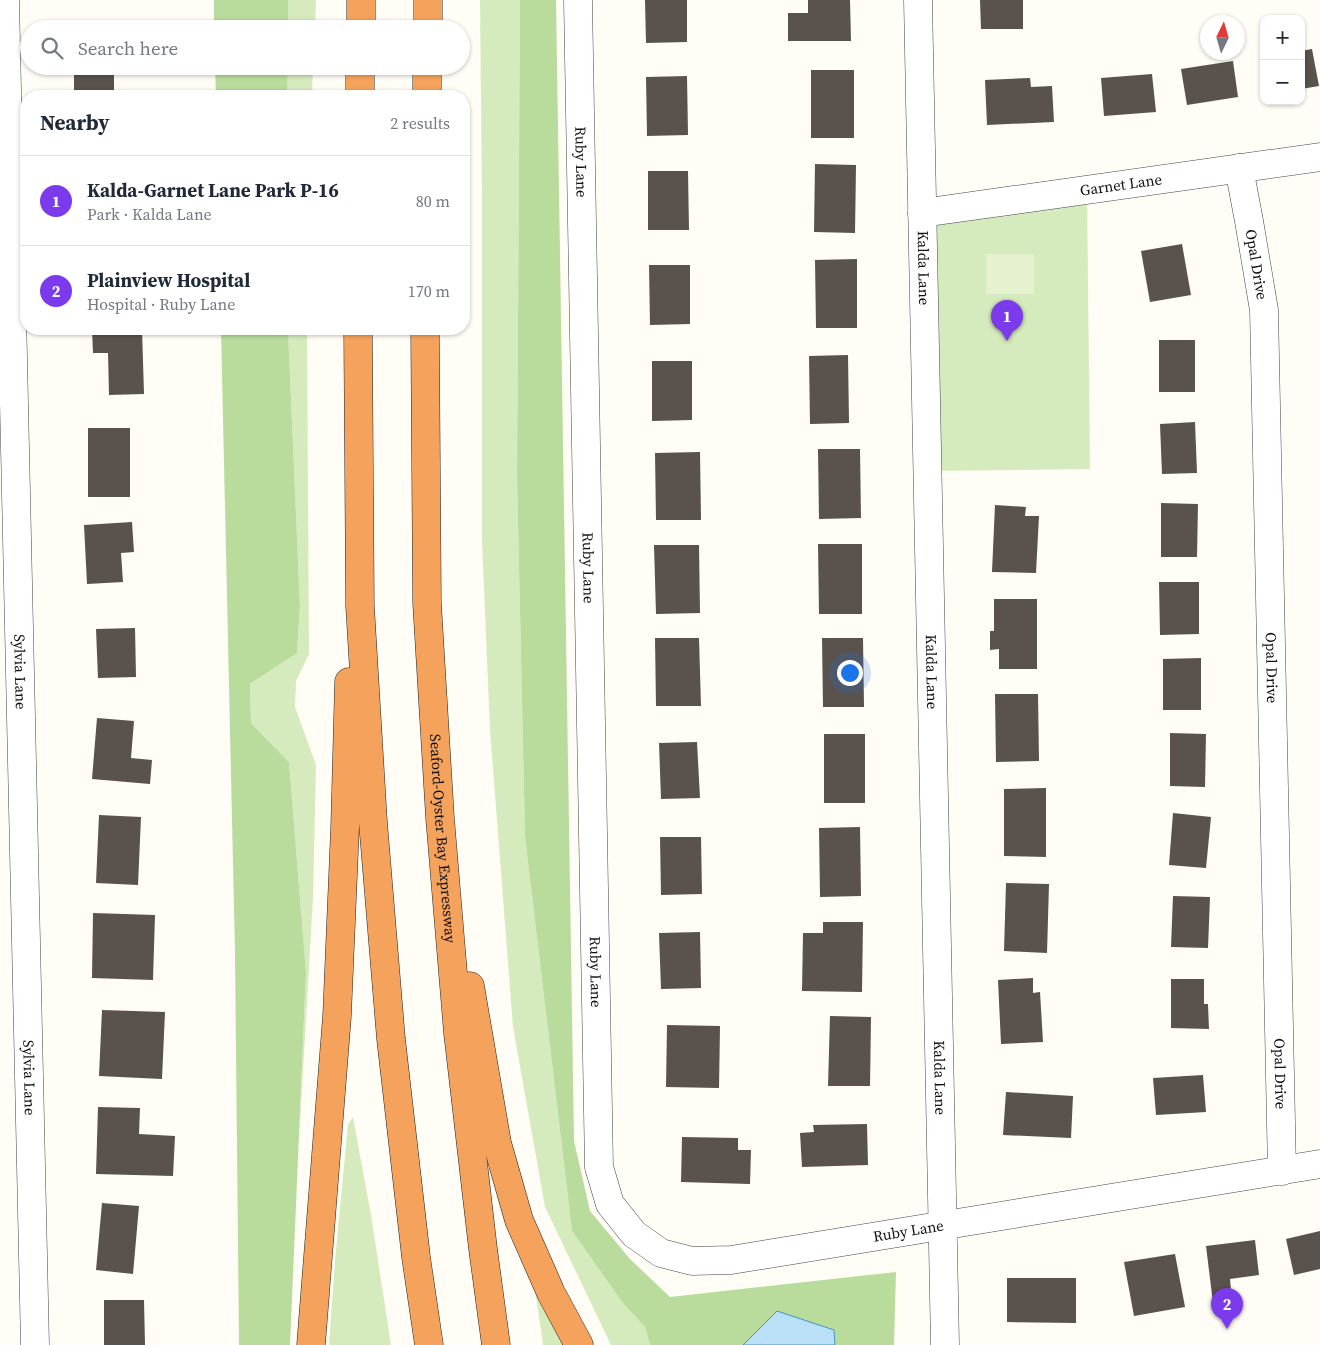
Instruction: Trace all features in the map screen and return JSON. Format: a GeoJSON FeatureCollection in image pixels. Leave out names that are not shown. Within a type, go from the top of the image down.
{"type":"FeatureCollection","features":[{"type":"Feature","properties":{"kind":"highway"},"geometry":{"type":"LineString","coordinates":[[361,20],[362,0]]}},
{"type":"Feature","properties":{"kind":"highway"},"geometry":{"type":"LineString","coordinates":[[428,0],[428,20]]}},
{"type":"Feature","properties":{"kind":"highway"},"geometry":{"type":"LineString","coordinates":[[360,75],[360,90]]}},
{"type":"Feature","properties":{"kind":"highway"},"geometry":{"type":"LineString","coordinates":[[427,75],[427,90]]}},
{"type":"Feature","properties":{"kind":"highway"},"geometry":{"type":"LineString","coordinates":[[358,335],[360,606],[374,822],[391,1040],[415,1247],[429,1345]]}},
{"type":"Feature","properties":{"kind":"highway","name":"Seaford-Oyster Bay Expressway"},"geometry":{"type":"LineString","coordinates":[[425,335],[427,604],[440,818],[458,1033],[496,1345]]}},
{"type":"Feature","properties":{"kind":"highway"},"geometry":{"type":"LineString","coordinates":[[311,1345],[336,1016],[345,828],[358,380]]}},
{"type":"Feature","properties":{"kind":"highway"},"geometry":{"type":"LineString","coordinates":[[440,818],[497,1144],[519,1220],[551,1293],[579,1345]]}},
{"type":"Feature","properties":{"kind":"street","name":"Sylvia Lane"},"geometry":{"type":"LineString","coordinates":[[5,0],[35,1345]]}},
{"type":"Feature","properties":{"kind":"street","name":"Ruby Lane"},"geometry":{"type":"LineString","coordinates":[[578,0],[599,1167],[610,1204],[634,1234],[661,1253],[692,1261],[731,1260],[1320,1164]]}},
{"type":"Feature","properties":{"kind":"street","name":"Kalda Lane"},"geometry":{"type":"LineString","coordinates":[[918,0],[944,1345]]}},
{"type":"Feature","properties":{"kind":"street","name":"Garnet Lane"},"geometry":{"type":"LineString","coordinates":[[922,213],[1320,157]]}},
{"type":"Feature","properties":{"kind":"street","name":"Opal Drive"},"geometry":{"type":"LineString","coordinates":[[1239,168],[1264,310],[1282,1170]]}},
{"type":"Feature","properties":{"kind":"green space"},"geometry":{"type":"Polygon","coordinates":[[[214,0],[288,0],[288,20],[214,20],[214,0]]]}},
{"type":"Feature","properties":{"kind":"green space"},"geometry":{"type":"Polygon","coordinates":[[[288,0],[316,0],[315,20],[288,20],[288,0]]]}},
{"type":"Feature","properties":{"kind":"green space"},"geometry":{"type":"Polygon","coordinates":[[[480,0],[520,0],[517,478],[525,837],[572,1231],[622,1302],[645,1327],[650,1345],[611,1345],[545,1207],[513,1027],[490,730],[482,541],[480,0]]]}},
{"type":"Feature","properties":{"kind":"green space"},"geometry":{"type":"Polygon","coordinates":[[[520,0],[556,0],[574,1141],[590,1211],[630,1259],[670,1297],[896,1272],[894,1345],[650,1345],[645,1327],[622,1302],[572,1231],[525,837],[517,478],[520,0]]]}},
{"type":"Feature","properties":{"kind":"green space"},"geometry":{"type":"Polygon","coordinates":[[[215,75],[288,75],[287,90],[216,90],[215,75]]]}},
{"type":"Feature","properties":{"kind":"green space"},"geometry":{"type":"Polygon","coordinates":[[[288,75],[313,75],[312,90],[287,90],[288,75]]]}},
{"type":"Feature","properties":{"kind":"green space"},"geometry":{"type":"Polygon","coordinates":[[[1087,191],[1090,469],[927,471],[922,213],[1087,191]]]}},
{"type":"Feature","properties":{"kind":"green space"},"geometry":{"type":"Polygon","coordinates":[[[986,254],[1034,254],[1034,294],[986,294],[986,254]]]}},
{"type":"Feature","properties":{"kind":"green space"},"geometry":{"type":"Polygon","coordinates":[[[221,335],[288,335],[300,606],[297,653],[250,684],[251,723],[289,762],[306,972],[290,1345],[239,1345],[235,953],[221,335]]]}},
{"type":"Feature","properties":{"kind":"green space"},"geometry":{"type":"Polygon","coordinates":[[[288,335],[307,335],[309,654],[296,681],[295,707],[316,765],[313,898],[299,1140],[306,972],[289,762],[251,723],[250,684],[297,653],[300,606],[288,335]]]}},
{"type":"Feature","properties":{"kind":"green space"},"geometry":{"type":"Polygon","coordinates":[[[353,1117],[371,1215],[391,1345],[329,1345],[348,1124],[353,1117]]]}},
{"type":"Feature","properties":{"kind":"green space"},"geometry":{"type":"Polygon","coordinates":[[[535,1288],[564,1345],[543,1345],[535,1288]]]}},
{"type":"Feature","properties":{"kind":"water"},"geometry":{"type":"Polygon","coordinates":[[[777,1311],[834,1330],[835,1345],[743,1345],[777,1311]]]}},
{"type":"Feature","properties":{"kind":"building"},"geometry":{"type":"Polygon","coordinates":[[[645,0],[687,0],[687,42],[646,43],[645,0]]]}},
{"type":"Feature","properties":{"kind":"building"},"geometry":{"type":"Polygon","coordinates":[[[808,0],[850,0],[851,41],[788,41],[788,13],[808,13],[808,0]]]}},
{"type":"Feature","properties":{"kind":"building"},"geometry":{"type":"Polygon","coordinates":[[[980,0],[1023,0],[1023,29],[981,29],[980,0]]]}},
{"type":"Feature","properties":{"kind":"building"},"geometry":{"type":"Polygon","coordinates":[[[1312,49],[1319,86],[1305,88],[1305,50],[1312,49]]]}},
{"type":"Feature","properties":{"kind":"building"},"geometry":{"type":"Polygon","coordinates":[[[1233,61],[1238,97],[1187,105],[1181,69],[1233,61]]]}},
{"type":"Feature","properties":{"kind":"building"},"geometry":{"type":"Polygon","coordinates":[[[811,70],[854,70],[854,138],[811,138],[811,70]]]}},
{"type":"Feature","properties":{"kind":"building"},"geometry":{"type":"Polygon","coordinates":[[[1152,74],[1156,112],[1104,116],[1101,78],[1152,74]]]}},
{"type":"Feature","properties":{"kind":"building"},"geometry":{"type":"Polygon","coordinates":[[[74,75],[114,75],[114,90],[74,90],[74,75]]]}},
{"type":"Feature","properties":{"kind":"building"},"geometry":{"type":"Polygon","coordinates":[[[687,76],[688,135],[647,136],[646,77],[687,76]]]}},
{"type":"Feature","properties":{"kind":"building"},"geometry":{"type":"Polygon","coordinates":[[[1030,78],[1031,87],[1052,86],[1054,122],[987,125],[985,80],[1030,78]]]}},
{"type":"Feature","properties":{"kind":"building"},"geometry":{"type":"Polygon","coordinates":[[[815,164],[856,165],[855,233],[814,232],[815,164]]]}},
{"type":"Feature","properties":{"kind":"building"},"geometry":{"type":"Polygon","coordinates":[[[648,171],[688,171],[689,230],[648,230],[648,171]]]}},
{"type":"Feature","properties":{"kind":"building"},"geometry":{"type":"Polygon","coordinates":[[[1182,244],[1191,295],[1150,302],[1141,251],[1182,244]]]}},
{"type":"Feature","properties":{"kind":"building"},"geometry":{"type":"Polygon","coordinates":[[[857,259],[857,328],[816,328],[815,260],[857,259]]]}},
{"type":"Feature","properties":{"kind":"building"},"geometry":{"type":"Polygon","coordinates":[[[649,265],[690,265],[690,324],[650,325],[649,265]]]}},
{"type":"Feature","properties":{"kind":"building"},"geometry":{"type":"Polygon","coordinates":[[[92,335],[142,335],[144,394],[109,395],[108,353],[93,353],[92,335]]]}},
{"type":"Feature","properties":{"kind":"building"},"geometry":{"type":"Polygon","coordinates":[[[1159,340],[1195,340],[1195,392],[1159,392],[1159,340]]]}},
{"type":"Feature","properties":{"kind":"building"},"geometry":{"type":"Polygon","coordinates":[[[848,355],[849,423],[810,424],[809,356],[848,355]]]}},
{"type":"Feature","properties":{"kind":"building"},"geometry":{"type":"Polygon","coordinates":[[[652,361],[692,361],[692,420],[652,421],[652,361]]]}},
{"type":"Feature","properties":{"kind":"building"},"geometry":{"type":"Polygon","coordinates":[[[1195,422],[1197,473],[1162,474],[1160,424],[1195,422]]]}},
{"type":"Feature","properties":{"kind":"building"},"geometry":{"type":"Polygon","coordinates":[[[88,428],[130,428],[130,497],[88,497],[88,428]]]}},
{"type":"Feature","properties":{"kind":"building"},"geometry":{"type":"Polygon","coordinates":[[[818,449],[860,449],[861,518],[819,519],[818,449]]]}},
{"type":"Feature","properties":{"kind":"building"},"geometry":{"type":"Polygon","coordinates":[[[700,452],[701,520],[656,520],[655,453],[700,452]]]}},
{"type":"Feature","properties":{"kind":"building"},"geometry":{"type":"Polygon","coordinates":[[[1161,503],[1198,504],[1197,557],[1161,557],[1161,503]]]}},
{"type":"Feature","properties":{"kind":"building"},"geometry":{"type":"Polygon","coordinates":[[[995,505],[1026,507],[1025,516],[1039,516],[1036,573],[992,572],[995,505]]]}},
{"type":"Feature","properties":{"kind":"building"},"geometry":{"type":"Polygon","coordinates":[[[132,522],[134,552],[121,553],[123,582],[87,584],[84,525],[132,522]]]}},
{"type":"Feature","properties":{"kind":"building"},"geometry":{"type":"Polygon","coordinates":[[[818,544],[862,544],[862,614],[819,614],[818,544]]]}},
{"type":"Feature","properties":{"kind":"building"},"geometry":{"type":"Polygon","coordinates":[[[654,545],[699,545],[700,613],[656,614],[654,545]]]}},
{"type":"Feature","properties":{"kind":"building"},"geometry":{"type":"Polygon","coordinates":[[[1159,582],[1199,582],[1199,634],[1160,635],[1159,582]]]}},
{"type":"Feature","properties":{"kind":"building"},"geometry":{"type":"Polygon","coordinates":[[[994,599],[1037,599],[1037,669],[999,669],[999,649],[990,650],[990,631],[994,631],[994,599]]]}},
{"type":"Feature","properties":{"kind":"building"},"geometry":{"type":"Polygon","coordinates":[[[135,628],[136,677],[98,678],[96,629],[135,628]]]}},
{"type":"Feature","properties":{"kind":"building"},"geometry":{"type":"Polygon","coordinates":[[[655,638],[699,638],[701,706],[656,706],[655,638]]]}},
{"type":"Feature","properties":{"kind":"building"},"geometry":{"type":"Polygon","coordinates":[[[822,638],[863,638],[864,707],[823,707],[822,638]]]}},
{"type":"Feature","properties":{"kind":"building"},"geometry":{"type":"Polygon","coordinates":[[[1201,658],[1201,710],[1163,710],[1163,659],[1201,658]]]}},
{"type":"Feature","properties":{"kind":"building"},"geometry":{"type":"Polygon","coordinates":[[[995,694],[1038,694],[1039,761],[996,762],[995,694]]]}},
{"type":"Feature","properties":{"kind":"building"},"geometry":{"type":"Polygon","coordinates":[[[97,718],[134,721],[131,758],[152,760],[150,784],[92,779],[97,718]]]}},
{"type":"Feature","properties":{"kind":"building"},"geometry":{"type":"Polygon","coordinates":[[[1170,733],[1206,734],[1205,787],[1170,786],[1170,733]]]}},
{"type":"Feature","properties":{"kind":"building"},"geometry":{"type":"Polygon","coordinates":[[[824,734],[865,734],[865,803],[824,803],[824,734]]]}},
{"type":"Feature","properties":{"kind":"building"},"geometry":{"type":"Polygon","coordinates":[[[697,742],[700,798],[661,799],[659,743],[697,742]]]}},
{"type":"Feature","properties":{"kind":"building"},"geometry":{"type":"Polygon","coordinates":[[[1046,788],[1046,857],[1004,856],[1004,789],[1046,788]]]}},
{"type":"Feature","properties":{"kind":"building"},"geometry":{"type":"Polygon","coordinates":[[[1173,813],[1211,817],[1206,868],[1169,865],[1173,813]]]}},
{"type":"Feature","properties":{"kind":"building"},"geometry":{"type":"Polygon","coordinates":[[[99,815],[141,817],[138,885],[96,883],[99,815]]]}},
{"type":"Feature","properties":{"kind":"building"},"geometry":{"type":"Polygon","coordinates":[[[860,827],[861,896],[820,897],[819,828],[860,827]]]}},
{"type":"Feature","properties":{"kind":"building"},"geometry":{"type":"Polygon","coordinates":[[[660,837],[701,837],[702,894],[661,895],[660,837]]]}},
{"type":"Feature","properties":{"kind":"building"},"geometry":{"type":"Polygon","coordinates":[[[1006,883],[1049,884],[1047,953],[1004,951],[1006,883]]]}},
{"type":"Feature","properties":{"kind":"building"},"geometry":{"type":"Polygon","coordinates":[[[1173,896],[1210,897],[1208,948],[1171,947],[1173,896]]]}},
{"type":"Feature","properties":{"kind":"building"},"geometry":{"type":"Polygon","coordinates":[[[93,913],[155,915],[153,980],[92,978],[93,913]]]}},
{"type":"Feature","properties":{"kind":"building"},"geometry":{"type":"Polygon","coordinates":[[[823,922],[863,922],[862,992],[802,991],[803,933],[823,933],[823,922]]]}},
{"type":"Feature","properties":{"kind":"building"},"geometry":{"type":"Polygon","coordinates":[[[700,932],[701,988],[661,989],[659,933],[700,932]]]}},
{"type":"Feature","properties":{"kind":"building"},"geometry":{"type":"Polygon","coordinates":[[[1033,978],[1033,993],[1040,992],[1043,1042],[1001,1044],[998,980],[1033,978]]]}},
{"type":"Feature","properties":{"kind":"building"},"geometry":{"type":"Polygon","coordinates":[[[1171,979],[1204,979],[1204,1004],[1208,1004],[1209,1029],[1171,1028],[1171,979]]]}},
{"type":"Feature","properties":{"kind":"building"},"geometry":{"type":"Polygon","coordinates":[[[102,1010],[165,1012],[162,1079],[99,1076],[102,1010]]]}},
{"type":"Feature","properties":{"kind":"building"},"geometry":{"type":"Polygon","coordinates":[[[830,1016],[871,1017],[870,1086],[828,1086],[830,1016]]]}},
{"type":"Feature","properties":{"kind":"building"},"geometry":{"type":"Polygon","coordinates":[[[667,1025],[720,1026],[719,1088],[666,1087],[667,1025]]]}},
{"type":"Feature","properties":{"kind":"building"},"geometry":{"type":"Polygon","coordinates":[[[1203,1075],[1206,1112],[1156,1115],[1153,1078],[1203,1075]]]}},
{"type":"Feature","properties":{"kind":"building"},"geometry":{"type":"Polygon","coordinates":[[[1006,1092],[1073,1096],[1071,1138],[1003,1135],[1006,1092]]]}},
{"type":"Feature","properties":{"kind":"building"},"geometry":{"type":"Polygon","coordinates":[[[98,1107],[140,1108],[139,1134],[175,1136],[173,1176],[96,1174],[98,1107]]]}},
{"type":"Feature","properties":{"kind":"building"},"geometry":{"type":"Polygon","coordinates":[[[867,1124],[868,1165],[802,1167],[800,1133],[814,1132],[813,1125],[867,1124]]]}},
{"type":"Feature","properties":{"kind":"building"},"geometry":{"type":"Polygon","coordinates":[[[682,1137],[738,1138],[738,1150],[751,1150],[750,1184],[681,1182],[682,1137]]]}},
{"type":"Feature","properties":{"kind":"building"},"geometry":{"type":"Polygon","coordinates":[[[102,1203],[139,1206],[133,1274],[96,1270],[102,1203]]]}},
{"type":"Feature","properties":{"kind":"building"},"geometry":{"type":"Polygon","coordinates":[[[1320,1231],[1320,1269],[1294,1275],[1286,1239],[1320,1231]]]}},
{"type":"Feature","properties":{"kind":"building"},"geometry":{"type":"Polygon","coordinates":[[[1255,1240],[1259,1275],[1230,1279],[1232,1301],[1213,1303],[1206,1246],[1255,1240]]]}},
{"type":"Feature","properties":{"kind":"building"},"geometry":{"type":"Polygon","coordinates":[[[1175,1254],[1185,1307],[1134,1316],[1124,1262],[1175,1254]]]}},
{"type":"Feature","properties":{"kind":"building"},"geometry":{"type":"Polygon","coordinates":[[[1007,1278],[1076,1278],[1076,1323],[1007,1322],[1007,1278]]]}},
{"type":"Feature","properties":{"kind":"building"},"geometry":{"type":"Polygon","coordinates":[[[104,1300],[144,1300],[145,1345],[104,1345],[104,1300]]]}},
{"type":"Feature","properties":{"kind":"place","name":"Kalda-Garnet Lane Park P-16"},"geometry":{"type":"Point","coordinates":[1007,341]}},
{"type":"Feature","properties":{"kind":"place","name":"Plainview Hospital"},"geometry":{"type":"Point","coordinates":[1227,1329]}}]}
